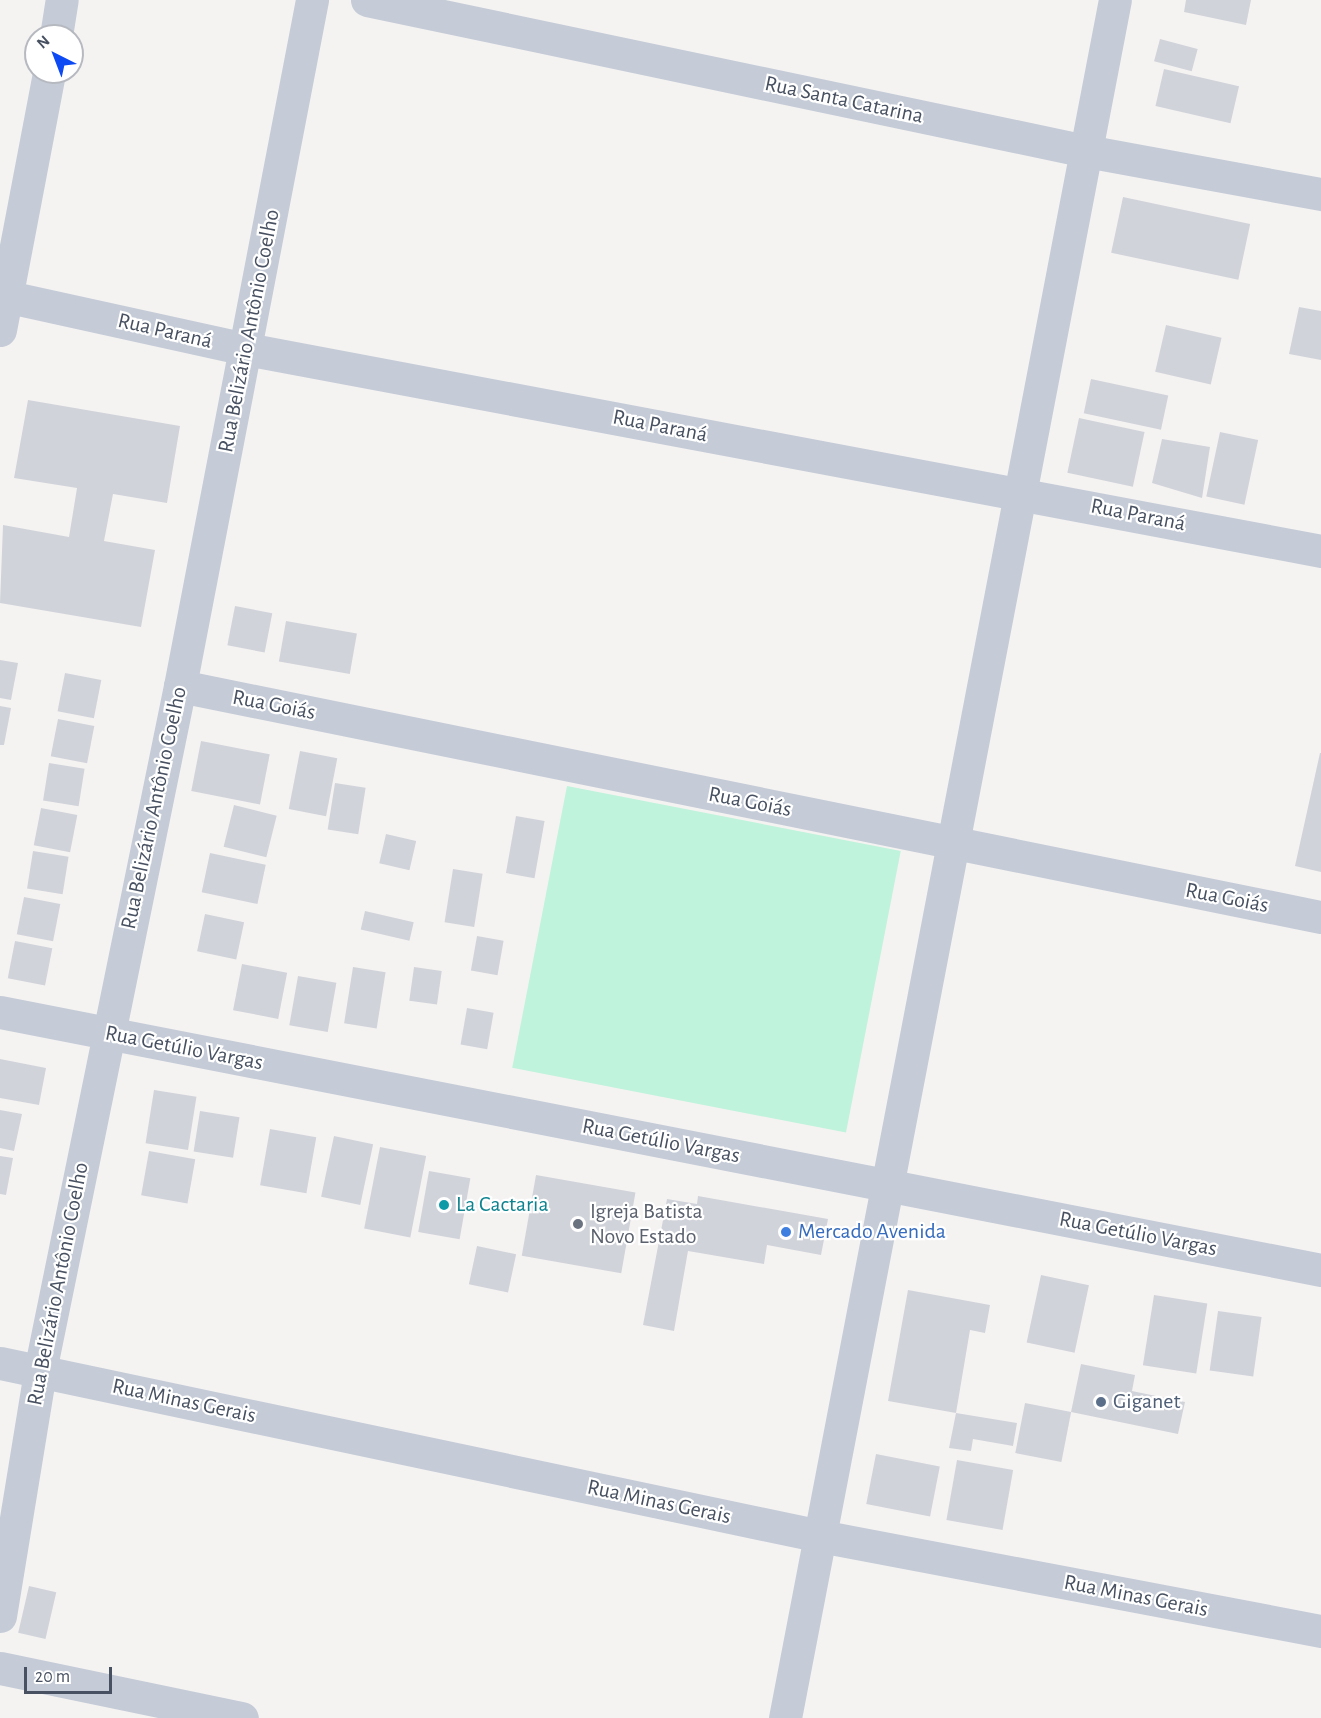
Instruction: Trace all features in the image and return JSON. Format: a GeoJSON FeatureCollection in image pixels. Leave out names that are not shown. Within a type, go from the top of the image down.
{"type":"FeatureCollection","features":[{"type":"Feature","properties":{"kind":"street"},"geometry":{"type":"LineString","coordinates":[[58,24],[62,0]]}},
{"type":"Feature","properties":{"kind":"street","name":"Rua Belizário Antônio Coelho"},"geometry":{"type":"LineString","coordinates":[[0,1616],[40,1371],[106,1033],[180,686],[312,0]]}},
{"type":"Feature","properties":{"kind":"street","name":"Rua Santa Catarina"},"geometry":{"type":"LineString","coordinates":[[367,0],[1086,151],[1321,194]]}},
{"type":"Feature","properties":{"kind":"street"},"geometry":{"type":"LineString","coordinates":[[784,1718],[820,1536],[884,1185],[953,843],[1115,0]]}},
{"type":"Feature","properties":{"kind":"street"},"geometry":{"type":"LineString","coordinates":[[0,330],[3,295],[47,84]]}},
{"type":"Feature","properties":{"kind":"street","name":"Rua Paraná"},"geometry":{"type":"LineString","coordinates":[[3,295],[246,349],[1321,551]]}},
{"type":"Feature","properties":{"kind":"street","name":"Rua Goiás"},"geometry":{"type":"LineString","coordinates":[[180,686],[1321,917]]}},
{"type":"Feature","properties":{"kind":"street","name":"Rua Getúlio Vargas"},"geometry":{"type":"LineString","coordinates":[[0,1012],[1321,1270]]}},
{"type":"Feature","properties":{"kind":"street","name":"Rua Minas Gerais"},"geometry":{"type":"LineString","coordinates":[[0,1363],[820,1536],[1321,1631]]}},
{"type":"Feature","properties":{"kind":"street"},"geometry":{"type":"LineString","coordinates":[[0,1668],[242,1718]]}},
{"type":"Feature","properties":{"kind":"green space"},"geometry":{"type":"Polygon","coordinates":[[[567,786],[901,851],[846,1133],[512,1068],[567,786]]]}},
{"type":"Feature","properties":{"kind":"building"},"geometry":{"type":"Polygon","coordinates":[[[1186,0],[1251,0],[1246,25],[1184,12],[1186,0]]]}},
{"type":"Feature","properties":{"kind":"building"},"geometry":{"type":"Polygon","coordinates":[[[1160,39],[1198,49],[1192,71],[1154,61],[1160,39]]]}},
{"type":"Feature","properties":{"kind":"building"},"geometry":{"type":"Polygon","coordinates":[[[1164,69],[1239,86],[1230,123],[1155,106],[1164,69]]]}},
{"type":"Feature","properties":{"kind":"building"},"geometry":{"type":"Polygon","coordinates":[[[1123,197],[1250,224],[1238,280],[1111,253],[1123,197]]]}},
{"type":"Feature","properties":{"kind":"building"},"geometry":{"type":"Polygon","coordinates":[[[1299,307],[1321,311],[1321,360],[1289,354],[1299,307]]]}},
{"type":"Feature","properties":{"kind":"building"},"geometry":{"type":"Polygon","coordinates":[[[1166,325],[1222,338],[1211,385],[1155,372],[1166,325]]]}},
{"type":"Feature","properties":{"kind":"building"},"geometry":{"type":"Polygon","coordinates":[[[1091,379],[1168,395],[1161,430],[1084,413],[1091,379]]]}},
{"type":"Feature","properties":{"kind":"building"},"geometry":{"type":"Polygon","coordinates":[[[28,400],[180,426],[167,503],[113,494],[104,541],[155,550],[141,627],[0,603],[3,525],[69,537],[77,488],[14,478],[28,400]]]}},
{"type":"Feature","properties":{"kind":"building"},"geometry":{"type":"Polygon","coordinates":[[[1079,418],[1145,432],[1133,487],[1067,473],[1079,418]]]}},
{"type":"Feature","properties":{"kind":"building"},"geometry":{"type":"Polygon","coordinates":[[[1220,432],[1258,440],[1244,505],[1206,497],[1220,432]]]}},
{"type":"Feature","properties":{"kind":"building"},"geometry":{"type":"Polygon","coordinates":[[[1162,439],[1210,447],[1202,498],[1152,483],[1162,439]]]}},
{"type":"Feature","properties":{"kind":"building"},"geometry":{"type":"Polygon","coordinates":[[[235,606],[272,613],[265,653],[227,645],[235,606]]]}},
{"type":"Feature","properties":{"kind":"building"},"geometry":{"type":"Polygon","coordinates":[[[286,621],[357,634],[350,674],[279,661],[286,621]]]}},
{"type":"Feature","properties":{"kind":"building"},"geometry":{"type":"Polygon","coordinates":[[[0,660],[18,663],[11,700],[0,698],[0,660]]]}},
{"type":"Feature","properties":{"kind":"building"},"geometry":{"type":"Polygon","coordinates":[[[65,673],[101,680],[94,718],[58,711],[65,673]]]}},
{"type":"Feature","properties":{"kind":"building"},"geometry":{"type":"Polygon","coordinates":[[[0,706],[11,708],[4,745],[0,745],[0,706]]]}},
{"type":"Feature","properties":{"kind":"building"},"geometry":{"type":"Polygon","coordinates":[[[58,719],[94,726],[87,763],[51,756],[58,719]]]}},
{"type":"Feature","properties":{"kind":"building"},"geometry":{"type":"Polygon","coordinates":[[[201,741],[270,754],[260,804],[191,791],[201,741]]]}},
{"type":"Feature","properties":{"kind":"building"},"geometry":{"type":"Polygon","coordinates":[[[300,751],[337,758],[326,816],[289,809],[300,751]]]}},
{"type":"Feature","properties":{"kind":"building"},"geometry":{"type":"Polygon","coordinates":[[[1321,753],[1321,872],[1295,866],[1321,753]]]}},
{"type":"Feature","properties":{"kind":"building"},"geometry":{"type":"Polygon","coordinates":[[[49,763],[85,769],[79,806],[43,801],[49,763]]]}},
{"type":"Feature","properties":{"kind":"building"},"geometry":{"type":"Polygon","coordinates":[[[335,783],[366,788],[358,834],[328,829],[335,783]]]}},
{"type":"Feature","properties":{"kind":"building"},"geometry":{"type":"Polygon","coordinates":[[[234,805],[277,816],[266,857],[224,847],[234,805]]]}},
{"type":"Feature","properties":{"kind":"building"},"geometry":{"type":"Polygon","coordinates":[[[41,808],[77,815],[70,852],[34,845],[41,808]]]}},
{"type":"Feature","properties":{"kind":"building"},"geometry":{"type":"Polygon","coordinates":[[[516,816],[545,821],[534,878],[506,873],[516,816]]]}},
{"type":"Feature","properties":{"kind":"building"},"geometry":{"type":"Polygon","coordinates":[[[386,834],[416,841],[409,870],[379,863],[386,834]]]}},
{"type":"Feature","properties":{"kind":"building"},"geometry":{"type":"Polygon","coordinates":[[[33,851],[69,857],[63,894],[27,889],[33,851]]]}},
{"type":"Feature","properties":{"kind":"building"},"geometry":{"type":"Polygon","coordinates":[[[210,853],[266,865],[257,904],[202,892],[210,853]]]}},
{"type":"Feature","properties":{"kind":"building"},"geometry":{"type":"Polygon","coordinates":[[[453,869],[483,874],[474,927],[445,922],[453,869]]]}},
{"type":"Feature","properties":{"kind":"building"},"geometry":{"type":"Polygon","coordinates":[[[24,897],[60,904],[53,941],[17,934],[24,897]]]}},
{"type":"Feature","properties":{"kind":"building"},"geometry":{"type":"Polygon","coordinates":[[[365,911],[414,922],[409,941],[361,930],[365,911]]]}},
{"type":"Feature","properties":{"kind":"building"},"geometry":{"type":"Polygon","coordinates":[[[205,914],[244,922],[236,959],[197,951],[205,914]]]}},
{"type":"Feature","properties":{"kind":"building"},"geometry":{"type":"Polygon","coordinates":[[[477,936],[504,941],[498,975],[471,970],[477,936]]]}},
{"type":"Feature","properties":{"kind":"building"},"geometry":{"type":"Polygon","coordinates":[[[15,941],[52,948],[45,986],[8,978],[15,941]]]}},
{"type":"Feature","properties":{"kind":"building"},"geometry":{"type":"Polygon","coordinates":[[[242,964],[287,973],[278,1019],[233,1010],[242,964]]]}},
{"type":"Feature","properties":{"kind":"building"},"geometry":{"type":"Polygon","coordinates":[[[353,967],[386,972],[377,1028],[344,1023],[353,967]]]}},
{"type":"Feature","properties":{"kind":"building"},"geometry":{"type":"Polygon","coordinates":[[[414,967],[442,971],[437,1005],[409,1001],[414,967]]]}},
{"type":"Feature","properties":{"kind":"building"},"geometry":{"type":"Polygon","coordinates":[[[298,976],[336,983],[328,1032],[289,1025],[298,976]]]}},
{"type":"Feature","properties":{"kind":"building"},"geometry":{"type":"Polygon","coordinates":[[[467,1008],[494,1013],[487,1049],[461,1044],[467,1008]]]}},
{"type":"Feature","properties":{"kind":"building"},"geometry":{"type":"Polygon","coordinates":[[[0,1059],[46,1068],[39,1105],[0,1098],[0,1059]]]}},
{"type":"Feature","properties":{"kind":"building"},"geometry":{"type":"Polygon","coordinates":[[[154,1090],[196,1097],[188,1150],[146,1143],[154,1090]]]}},
{"type":"Feature","properties":{"kind":"building"},"geometry":{"type":"Polygon","coordinates":[[[0,1110],[22,1114],[14,1151],[0,1148],[0,1110]]]}},
{"type":"Feature","properties":{"kind":"building"},"geometry":{"type":"Polygon","coordinates":[[[200,1111],[240,1117],[233,1158],[194,1151],[200,1111]]]}},
{"type":"Feature","properties":{"kind":"building"},"geometry":{"type":"Polygon","coordinates":[[[270,1129],[316,1137],[306,1193],[260,1185],[270,1129]]]}},
{"type":"Feature","properties":{"kind":"building"},"geometry":{"type":"Polygon","coordinates":[[[334,1136],[373,1144],[360,1205],[321,1197],[334,1136]]]}},
{"type":"Feature","properties":{"kind":"building"},"geometry":{"type":"Polygon","coordinates":[[[380,1147],[426,1156],[410,1237],[364,1228],[380,1147]]]}},
{"type":"Feature","properties":{"kind":"building"},"geometry":{"type":"Polygon","coordinates":[[[149,1151],[195,1159],[187,1203],[141,1195],[149,1151]]]}},
{"type":"Feature","properties":{"kind":"building"},"geometry":{"type":"Polygon","coordinates":[[[0,1156],[13,1158],[6,1195],[0,1194],[0,1156]]]}},
{"type":"Feature","properties":{"kind":"building","name":"La Cactaria"},"geometry":{"type":"Polygon","coordinates":[[[429,1171],[470,1178],[460,1239],[418,1232],[429,1171]]]}},
{"type":"Feature","properties":{"kind":"building","name":"Igreja Batista Novo Estado"},"geometry":{"type":"Polygon","coordinates":[[[536,1175],[635,1193],[621,1273],[522,1256],[536,1175]]]}},
{"type":"Feature","properties":{"kind":"building"},"geometry":{"type":"Polygon","coordinates":[[[698,1196],[828,1219],[821,1255],[767,1245],[764,1264],[688,1251],[674,1331],[643,1325],[667,1199],[697,1204],[698,1196]]]}},
{"type":"Feature","properties":{"kind":"building"},"geometry":{"type":"Polygon","coordinates":[[[477,1246],[516,1254],[508,1292],[469,1284],[477,1246]]]}},
{"type":"Feature","properties":{"kind":"building"},"geometry":{"type":"Polygon","coordinates":[[[1041,1275],[1089,1285],[1075,1353],[1027,1342],[1041,1275]]]}},
{"type":"Feature","properties":{"kind":"building"},"geometry":{"type":"Polygon","coordinates":[[[908,1290],[990,1305],[985,1333],[970,1330],[956,1413],[888,1401],[908,1290]]]}},
{"type":"Feature","properties":{"kind":"building"},"geometry":{"type":"Polygon","coordinates":[[[1154,1295],[1207,1303],[1196,1374],[1143,1365],[1154,1295]]]}},
{"type":"Feature","properties":{"kind":"building"},"geometry":{"type":"Polygon","coordinates":[[[1218,1311],[1262,1317],[1253,1377],[1210,1370],[1218,1311]]]}},
{"type":"Feature","properties":{"kind":"building","name":"Giganet"},"geometry":{"type":"Polygon","coordinates":[[[1081,1364],[1135,1375],[1132,1391],[1185,1402],[1178,1434],[1071,1412],[1081,1364]]]}},
{"type":"Feature","properties":{"kind":"building"},"geometry":{"type":"Polygon","coordinates":[[[1025,1403],[1071,1412],[1061,1462],[1015,1453],[1025,1403]]]}},
{"type":"Feature","properties":{"kind":"building"},"geometry":{"type":"Polygon","coordinates":[[[956,1413],[1017,1423],[1013,1446],[973,1439],[971,1451],[949,1448],[956,1413]]]}},
{"type":"Feature","properties":{"kind":"building"},"geometry":{"type":"Polygon","coordinates":[[[876,1454],[940,1466],[930,1516],[866,1504],[876,1454]]]}},
{"type":"Feature","properties":{"kind":"building"},"geometry":{"type":"Polygon","coordinates":[[[957,1460],[1013,1470],[1003,1530],[946,1520],[957,1460]]]}},
{"type":"Feature","properties":{"kind":"building"},"geometry":{"type":"Polygon","coordinates":[[[29,1586],[56,1592],[45,1639],[18,1633],[29,1586]]]}},
{"type":"Feature","properties":{"kind":"place","name":"La Cactaria"},"geometry":{"type":"Point","coordinates":[444,1205]}},
{"type":"Feature","properties":{"kind":"place","name":"Igreja Batista Novo Estado"},"geometry":{"type":"Point","coordinates":[578,1224]}},
{"type":"Feature","properties":{"kind":"place","name":"Mercado Avenida"},"geometry":{"type":"Point","coordinates":[786,1232]}},
{"type":"Feature","properties":{"kind":"place","name":"Giganet"},"geometry":{"type":"Point","coordinates":[1101,1402]}}]}
